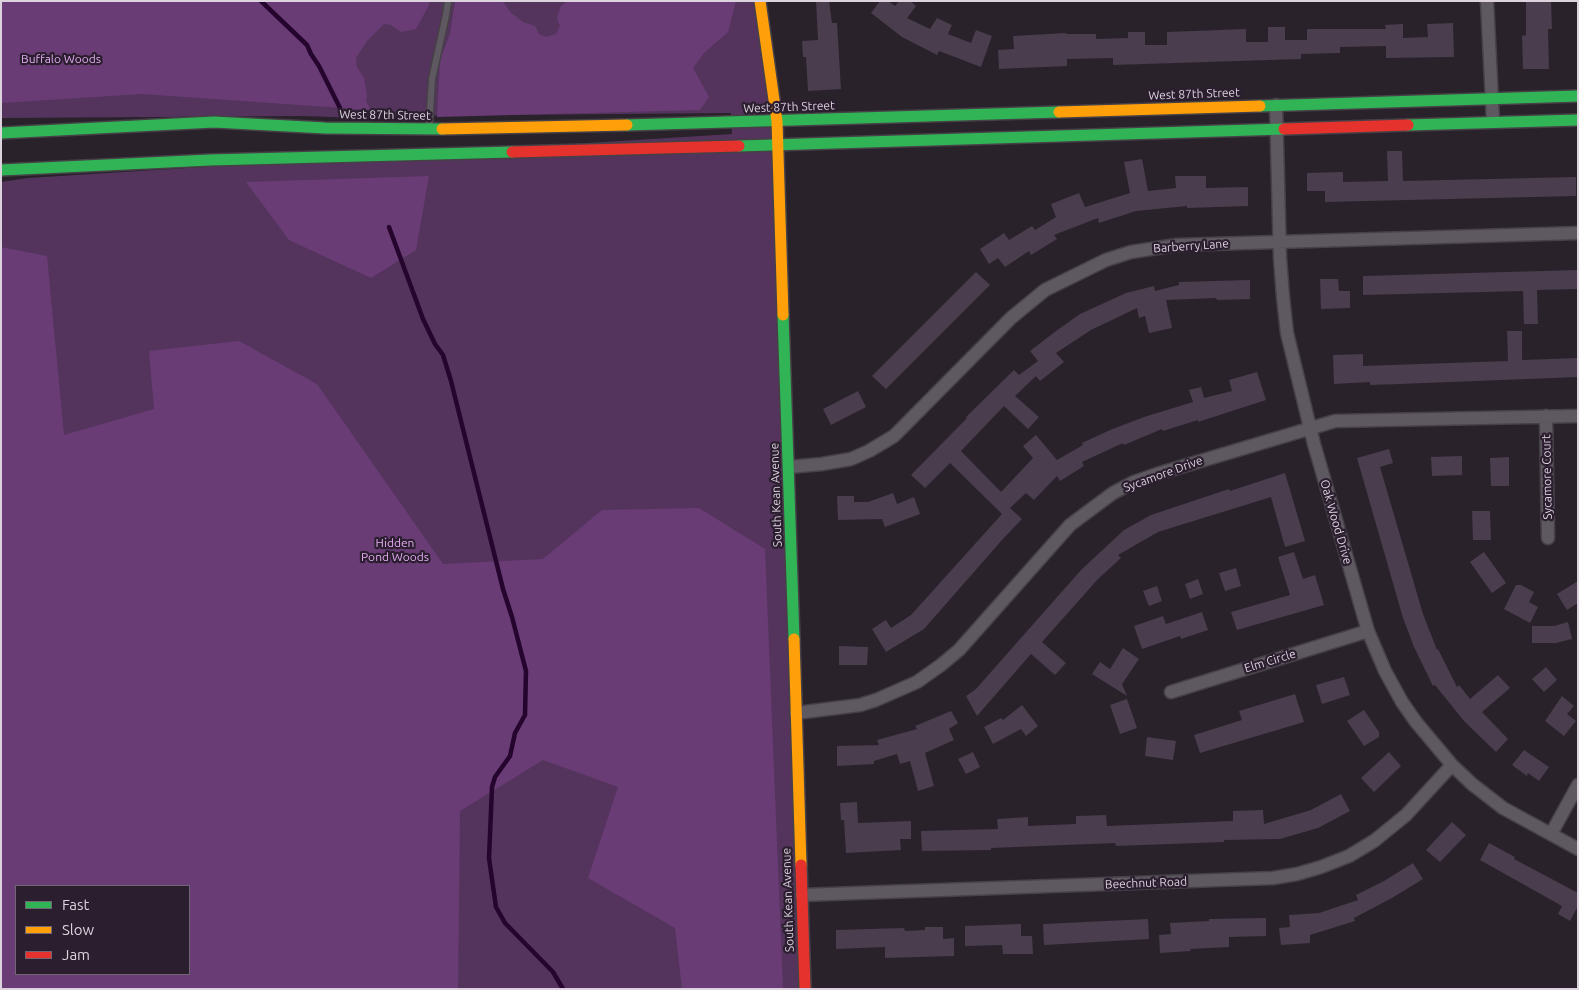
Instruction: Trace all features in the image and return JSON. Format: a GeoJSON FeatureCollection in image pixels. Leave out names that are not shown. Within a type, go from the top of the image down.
{"type":"FeatureCollection","features":[{"type":"Feature","properties":{"kind":"main road","name":"South Kean Avenue"},"geometry":{"type":"LineString","coordinates":[[760,1],[778,121],[805,989]]}},
{"type":"Feature","properties":{"kind":"main road","name":"West 87th Street"},"geometry":{"type":"LineString","coordinates":[[1,132],[214,122],[325,128],[429,130],[778,121],[1491,97],[1578,96]]}},
{"type":"Feature","properties":{"kind":"main road"},"geometry":{"type":"LineString","coordinates":[[1,170],[210,160],[778,145],[1493,121],[1578,120]]}},
{"type":"Feature","properties":{"kind":"street"},"geometry":{"type":"LineString","coordinates":[[1487,1],[1493,121]]}},
{"type":"Feature","properties":{"kind":"street","name":"Oak Wood Drive"},"geometry":{"type":"LineString","coordinates":[[1276,105],[1280,242],[1287,333],[1314,444],[1368,631],[1385,670],[1402,702],[1452,765],[1472,784],[1504,808],[1578,849]]}},
{"type":"Feature","properties":{"kind":"street","name":"Barberry Lane"},"geometry":{"type":"LineString","coordinates":[[789,467],[851,459],[870,451],[894,436],[1011,318],[1045,290],[1106,260],[1154,247],[1177,245],[1578,233]]}},
{"type":"Feature","properties":{"kind":"street","name":"Sycamore Court"},"geometry":{"type":"LineString","coordinates":[[1546,416],[1548,538]]}},
{"type":"Feature","properties":{"kind":"street","name":"Sycamore Drive"},"geometry":{"type":"LineString","coordinates":[[796,714],[860,705],[876,700],[917,682],[942,665],[959,650],[1070,525],[1113,493],[1134,482],[1310,427],[1335,421],[1578,416]]}},
{"type":"Feature","properties":{"kind":"street","name":"Elm Circle"},"geometry":{"type":"LineString","coordinates":[[1171,692],[1368,631]]}},
{"type":"Feature","properties":{"kind":"street","name":"Beechnut Road"},"geometry":{"type":"LineString","coordinates":[[802,895],[1273,878],[1297,874],[1349,856],[1374,841],[1406,815],[1452,765]]}},
{"type":"Feature","properties":{"kind":"street"},"geometry":{"type":"LineString","coordinates":[[1551,834],[1578,785]]}},
{"type":"Feature","properties":{"kind":"lane"},"geometry":{"type":"LineString","coordinates":[[429,130],[432,79],[448,1]]}},
{"type":"Feature","properties":{"kind":"green space","name":"Hidden Pond Woods"},"geometry":{"type":"Polygon","coordinates":[[[1,1],[757,1],[773,133],[804,989],[1,989],[1,182],[28,178],[732,134],[731,113],[384,116],[360,118],[302,116],[1,118],[1,1]]]}},
{"type":"Feature","properties":{"kind":"green space","name":"Buffalo Woods"},"geometry":{"type":"Polygon","coordinates":[[[1,1],[429,1],[429,5],[416,29],[401,32],[391,25],[384,24],[367,41],[356,58],[357,67],[364,78],[367,95],[366,101],[371,110],[142,94],[1,103],[1,1]]]}},
{"type":"Feature","properties":{"kind":"green space"},"geometry":{"type":"Polygon","coordinates":[[[501,1],[510,12],[523,22],[535,26],[539,34],[546,37],[556,34],[560,26],[557,18],[561,6],[567,1],[736,1],[728,32],[704,53],[693,68],[709,97],[700,110],[437,117],[440,60],[450,34],[455,2],[501,1]]]}},
{"type":"Feature","properties":{"kind":"green space"},"geometry":{"type":"Polygon","coordinates":[[[429,176],[416,250],[371,278],[289,240],[246,182],[429,176]]]}},
{"type":"Feature","properties":{"kind":"green space"},"geometry":{"type":"Polygon","coordinates":[[[1,247],[47,256],[64,435],[154,409],[149,351],[239,341],[317,384],[443,564],[543,559],[602,510],[699,508],[765,549],[783,989],[682,989],[675,928],[588,878],[618,787],[543,760],[460,811],[458,989],[1,989],[1,247]]]}},
{"type":"Feature","properties":{"kind":"building"},"geometry":{"type":"Polygon","coordinates":[[[816,1],[829,1],[832,23],[837,23],[841,89],[808,91],[806,57],[803,57],[802,41],[818,40],[816,1]]]}},
{"type":"Feature","properties":{"kind":"building"},"geometry":{"type":"Polygon","coordinates":[[[880,1],[888,1],[895,6],[899,1],[910,1],[916,6],[907,18],[930,29],[937,18],[952,25],[948,34],[971,43],[976,30],[992,36],[981,67],[939,51],[937,55],[902,37],[871,13],[880,1]]]}},
{"type":"Feature","properties":{"kind":"building"},"geometry":{"type":"Polygon","coordinates":[[[1526,1],[1551,1],[1552,29],[1548,29],[1549,69],[1523,69],[1522,36],[1526,35],[1526,1]]]}},
{"type":"Feature","properties":{"kind":"building"},"geometry":{"type":"Polygon","coordinates":[[[1453,23],[1454,57],[1386,58],[1386,46],[1340,47],[1340,53],[1301,54],[1301,59],[1113,65],[1113,58],[1067,59],[1067,66],[999,69],[998,50],[1014,49],[1013,36],[1066,33],[1096,34],[1096,39],[1128,38],[1128,32],[1145,32],[1145,45],[1167,45],[1167,32],[1246,29],[1246,42],[1268,42],[1268,27],[1285,27],[1285,40],[1307,40],[1307,29],[1386,29],[1385,25],[1403,24],[1403,38],[1428,37],[1427,24],[1453,23]]]}},
{"type":"Feature","properties":{"kind":"building"},"geometry":{"type":"Polygon","coordinates":[[[1387,151],[1402,151],[1403,181],[1576,177],[1576,196],[1325,202],[1325,191],[1307,191],[1307,173],[1343,172],[1343,182],[1388,181],[1387,151]]]}},
{"type":"Feature","properties":{"kind":"building"},"geometry":{"type":"Polygon","coordinates":[[[1142,159],[1148,191],[1176,188],[1175,176],[1206,176],[1206,188],[1248,187],[1248,206],[1187,208],[1187,206],[1136,211],[1099,223],[1098,218],[1054,235],[1057,239],[1031,255],[1029,251],[1005,267],[998,258],[989,264],[980,249],[1004,233],[1009,240],[1032,226],[1035,230],[1056,217],[1051,204],[1079,193],[1085,207],[1130,193],[1124,162],[1142,159]]]}},
{"type":"Feature","properties":{"kind":"building"},"geometry":{"type":"Polygon","coordinates":[[[1578,270],[1578,289],[1537,290],[1538,324],[1524,324],[1523,291],[1363,295],[1363,276],[1578,270]]]}},
{"type":"Feature","properties":{"kind":"building"},"geometry":{"type":"Polygon","coordinates":[[[976,272],[990,285],[886,389],[872,376],[976,272]]]}},
{"type":"Feature","properties":{"kind":"building"},"geometry":{"type":"Polygon","coordinates":[[[1320,279],[1338,279],[1339,291],[1350,291],[1350,308],[1321,309],[1320,279]]]}},
{"type":"Feature","properties":{"kind":"building"},"geometry":{"type":"Polygon","coordinates":[[[1250,280],[1250,299],[1166,300],[1172,328],[1149,333],[1145,316],[1139,318],[1137,308],[1091,330],[1056,353],[1064,362],[1040,381],[1036,376],[1015,396],[1039,417],[1028,429],[1004,406],[961,451],[1001,492],[1033,458],[1023,446],[1036,435],[1057,460],[1083,445],[1082,443],[1110,430],[1193,402],[1189,390],[1201,387],[1204,398],[1232,391],[1229,380],[1257,372],[1266,400],[1198,422],[1198,420],[1163,431],[1162,429],[1124,445],[1123,443],[1082,462],[1084,466],[1060,481],[1057,476],[1034,500],[1026,493],[1010,508],[1022,519],[924,629],[886,652],[872,629],[886,620],[891,628],[911,615],[1002,514],[950,463],[925,488],[911,475],[1014,370],[1019,375],[1038,361],[1030,351],[1080,314],[1126,293],[1154,286],[1155,291],[1179,285],[1179,282],[1250,280]]]}},
{"type":"Feature","properties":{"kind":"building"},"geometry":{"type":"Polygon","coordinates":[[[1507,331],[1522,331],[1522,360],[1578,358],[1578,377],[1370,385],[1370,382],[1334,384],[1333,355],[1363,354],[1363,366],[1508,361],[1507,331]]]}},
{"type":"Feature","properties":{"kind":"building"},"geometry":{"type":"Polygon","coordinates":[[[858,391],[866,407],[831,425],[823,409],[858,391]]]}},
{"type":"Feature","properties":{"kind":"building"},"geometry":{"type":"Polygon","coordinates":[[[1389,449],[1393,463],[1380,467],[1423,614],[1437,650],[1457,687],[1459,685],[1470,699],[1498,675],[1510,688],[1482,712],[1508,739],[1496,752],[1464,721],[1435,685],[1433,686],[1414,647],[1403,618],[1357,458],[1389,449]]]}},
{"type":"Feature","properties":{"kind":"building"},"geometry":{"type":"Polygon","coordinates":[[[1462,456],[1462,475],[1432,476],[1431,457],[1462,456]]]}},
{"type":"Feature","properties":{"kind":"building"},"geometry":{"type":"Polygon","coordinates":[[[1509,457],[1509,486],[1491,486],[1490,458],[1509,457]]]}},
{"type":"Feature","properties":{"kind":"building"},"geometry":{"type":"Polygon","coordinates":[[[1285,473],[1305,541],[1285,547],[1271,497],[1158,532],[1118,555],[1121,558],[1098,579],[1042,642],[1066,663],[1055,675],[1031,654],[977,716],[966,696],[976,689],[1081,570],[1124,530],[1151,515],[1285,473]]]}},
{"type":"Feature","properties":{"kind":"building"},"geometry":{"type":"Polygon","coordinates":[[[893,493],[897,504],[914,497],[920,514],[885,527],[882,519],[838,520],[837,496],[854,496],[854,502],[868,502],[893,493]]]}},
{"type":"Feature","properties":{"kind":"building"},"geometry":{"type":"Polygon","coordinates":[[[1472,511],[1490,511],[1491,540],[1473,540],[1472,511]]]}},
{"type":"Feature","properties":{"kind":"building"},"geometry":{"type":"Polygon","coordinates":[[[1294,552],[1303,579],[1315,575],[1324,605],[1237,630],[1231,612],[1290,595],[1278,557],[1294,552]]]}},
{"type":"Feature","properties":{"kind":"building"},"geometry":{"type":"Polygon","coordinates":[[[1484,552],[1506,583],[1492,593],[1470,562],[1484,552]]]}},
{"type":"Feature","properties":{"kind":"building"},"geometry":{"type":"Polygon","coordinates":[[[1236,568],[1241,586],[1225,591],[1219,573],[1236,568]]]}},
{"type":"Feature","properties":{"kind":"building"},"geometry":{"type":"Polygon","coordinates":[[[1198,579],[1203,594],[1190,599],[1185,584],[1198,579]]]}},
{"type":"Feature","properties":{"kind":"building"},"geometry":{"type":"Polygon","coordinates":[[[1578,581],[1578,603],[1567,610],[1557,594],[1578,581]]]}},
{"type":"Feature","properties":{"kind":"building"},"geometry":{"type":"Polygon","coordinates":[[[1516,585],[1521,585],[1534,592],[1529,602],[1538,607],[1530,623],[1504,609],[1516,585]]]}},
{"type":"Feature","properties":{"kind":"building"},"geometry":{"type":"Polygon","coordinates":[[[1157,586],[1162,601],[1149,606],[1143,591],[1157,586]]]}},
{"type":"Feature","properties":{"kind":"building"},"geometry":{"type":"Polygon","coordinates":[[[1202,612],[1208,630],[1181,639],[1180,636],[1142,649],[1134,626],[1163,616],[1166,624],[1202,612]]]}},
{"type":"Feature","properties":{"kind":"building"},"geometry":{"type":"Polygon","coordinates":[[[1568,622],[1572,639],[1556,643],[1532,643],[1532,626],[1554,626],[1568,622]]]}},
{"type":"Feature","properties":{"kind":"building"},"geometry":{"type":"Polygon","coordinates":[[[839,646],[868,647],[867,665],[839,665],[839,646]]]}},
{"type":"Feature","properties":{"kind":"building"},"geometry":{"type":"Polygon","coordinates":[[[1123,648],[1139,659],[1122,684],[1127,696],[1092,674],[1100,662],[1110,669],[1123,648]]]}},
{"type":"Feature","properties":{"kind":"building"},"geometry":{"type":"Polygon","coordinates":[[[1546,667],[1557,680],[1544,692],[1532,679],[1546,667]]]}},
{"type":"Feature","properties":{"kind":"building"},"geometry":{"type":"Polygon","coordinates":[[[1344,677],[1350,695],[1322,704],[1316,685],[1344,677]]]}},
{"type":"Feature","properties":{"kind":"building"},"geometry":{"type":"Polygon","coordinates":[[[1295,694],[1304,722],[1200,753],[1194,735],[1242,720],[1239,711],[1295,694]]]}},
{"type":"Feature","properties":{"kind":"building"},"geometry":{"type":"Polygon","coordinates":[[[1562,696],[1574,706],[1567,714],[1576,721],[1564,736],[1545,721],[1562,696]]]}},
{"type":"Feature","properties":{"kind":"building"},"geometry":{"type":"Polygon","coordinates":[[[1127,699],[1137,728],[1120,734],[1110,705],[1127,699]]]}},
{"type":"Feature","properties":{"kind":"building"},"geometry":{"type":"Polygon","coordinates":[[[1022,705],[1038,726],[1026,736],[1021,729],[993,744],[984,727],[1001,718],[1003,720],[1022,705]]]}},
{"type":"Feature","properties":{"kind":"building"},"geometry":{"type":"Polygon","coordinates":[[[1364,710],[1379,732],[1379,737],[1364,746],[1347,721],[1364,710]]]}},
{"type":"Feature","properties":{"kind":"building"},"geometry":{"type":"Polygon","coordinates":[[[951,711],[958,723],[949,729],[954,740],[925,753],[934,786],[918,791],[910,761],[900,764],[897,754],[874,761],[874,764],[837,766],[837,746],[879,745],[877,740],[917,729],[915,726],[951,711]]]}},
{"type":"Feature","properties":{"kind":"building"},"geometry":{"type":"Polygon","coordinates":[[[1147,737],[1176,741],[1173,760],[1145,756],[1147,737]]]}},
{"type":"Feature","properties":{"kind":"building"},"geometry":{"type":"Polygon","coordinates":[[[1524,750],[1549,767],[1539,781],[1528,773],[1527,776],[1512,765],[1524,750]]]}},
{"type":"Feature","properties":{"kind":"building"},"geometry":{"type":"Polygon","coordinates":[[[973,752],[980,767],[966,774],[958,759],[973,752]]]}},
{"type":"Feature","properties":{"kind":"building"},"geometry":{"type":"Polygon","coordinates":[[[1389,752],[1401,766],[1374,792],[1361,778],[1389,752]]]}},
{"type":"Feature","properties":{"kind":"building"},"geometry":{"type":"Polygon","coordinates":[[[1341,794],[1350,811],[1318,828],[1280,839],[1116,846],[1115,843],[991,848],[991,850],[922,851],[921,831],[998,829],[997,819],[1028,817],[1028,826],[1076,824],[1076,816],[1106,815],[1107,826],[1233,821],[1233,811],[1263,810],[1264,824],[1311,810],[1341,794]]]}},
{"type":"Feature","properties":{"kind":"building"},"geometry":{"type":"Polygon","coordinates":[[[857,802],[858,823],[911,821],[911,839],[900,839],[901,850],[846,853],[844,820],[841,820],[840,803],[857,802]]]}},
{"type":"Feature","properties":{"kind":"building"},"geometry":{"type":"Polygon","coordinates":[[[1452,822],[1466,835],[1440,862],[1426,850],[1452,822]]]}},
{"type":"Feature","properties":{"kind":"building"},"geometry":{"type":"Polygon","coordinates":[[[1489,843],[1515,857],[1514,859],[1578,893],[1578,906],[1570,921],[1558,914],[1562,906],[1480,860],[1489,843]]]}},
{"type":"Feature","properties":{"kind":"building"},"geometry":{"type":"Polygon","coordinates":[[[1413,863],[1423,879],[1354,918],[1355,921],[1310,935],[1310,943],[1281,945],[1279,928],[1290,927],[1289,915],[1319,913],[1358,900],[1356,895],[1413,863]]]}},
{"type":"Feature","properties":{"kind":"building"},"geometry":{"type":"Polygon","coordinates":[[[1266,918],[1266,936],[1229,937],[1229,947],[1160,953],[1159,935],[1171,934],[1170,923],[1209,921],[1209,919],[1266,918]]]}},
{"type":"Feature","properties":{"kind":"building"},"geometry":{"type":"Polygon","coordinates":[[[1148,919],[1149,939],[1044,945],[1043,924],[1148,919]]]}},
{"type":"Feature","properties":{"kind":"building"},"geometry":{"type":"Polygon","coordinates":[[[1021,924],[1021,936],[1032,936],[1033,954],[1003,954],[1002,945],[965,946],[965,926],[1021,924]]]}},
{"type":"Feature","properties":{"kind":"building"},"geometry":{"type":"Polygon","coordinates":[[[925,927],[943,927],[943,939],[954,938],[954,956],[885,958],[885,947],[836,949],[836,930],[904,928],[905,931],[925,930],[925,927]]]}},
{"type":"Feature","properties":{"kind":"waterway"},"geometry":{"type":"LineString","coordinates":[[261,1],[307,45],[340,108],[341,115]]}},
{"type":"Feature","properties":{"kind":"waterway"},"geometry":{"type":"LineString","coordinates":[[389,227],[423,319],[435,344],[443,355],[526,671],[525,715],[515,733],[510,756],[495,777],[492,787],[489,858],[496,907],[505,923],[553,972],[563,989]]}},
{"type":"Feature","properties":{"kind":"traffic: fast"},"geometry":{"type":"LineString","coordinates":[[1260,106],[1578,96]]}},
{"type":"Feature","properties":{"kind":"traffic: fast"},"geometry":{"type":"LineString","coordinates":[[627,125],[1059,112]]}},
{"type":"Feature","properties":{"kind":"traffic: fast"},"geometry":{"type":"LineString","coordinates":[[1408,125],[1578,120]]}},
{"type":"Feature","properties":{"kind":"traffic: fast"},"geometry":{"type":"LineString","coordinates":[[1,133],[214,122],[325,128],[442,129]]}},
{"type":"Feature","properties":{"kind":"traffic: fast"},"geometry":{"type":"LineString","coordinates":[[739,146],[1284,129]]}},
{"type":"Feature","properties":{"kind":"traffic: fast"},"geometry":{"type":"LineString","coordinates":[[1,170],[210,160],[512,152]]}},
{"type":"Feature","properties":{"kind":"traffic: fast"},"geometry":{"type":"LineString","coordinates":[[783,315],[794,639]]}},
{"type":"Feature","properties":{"kind":"traffic: slow"},"geometry":{"type":"LineString","coordinates":[[760,1],[777,121],[783,315]]}},
{"type":"Feature","properties":{"kind":"traffic: slow"},"geometry":{"type":"LineString","coordinates":[[1059,112],[1260,106]]}},
{"type":"Feature","properties":{"kind":"traffic: slow"},"geometry":{"type":"LineString","coordinates":[[442,129],[627,125]]}},
{"type":"Feature","properties":{"kind":"traffic: slow"},"geometry":{"type":"LineString","coordinates":[[794,639],[801,865]]}},
{"type":"Feature","properties":{"kind":"traffic: jam"},"geometry":{"type":"LineString","coordinates":[[1284,129],[1408,125]]}},
{"type":"Feature","properties":{"kind":"traffic: jam"},"geometry":{"type":"LineString","coordinates":[[512,152],[739,146]]}},
{"type":"Feature","properties":{"kind":"traffic: jam"},"geometry":{"type":"LineString","coordinates":[[801,865],[805,989]]}}]}
